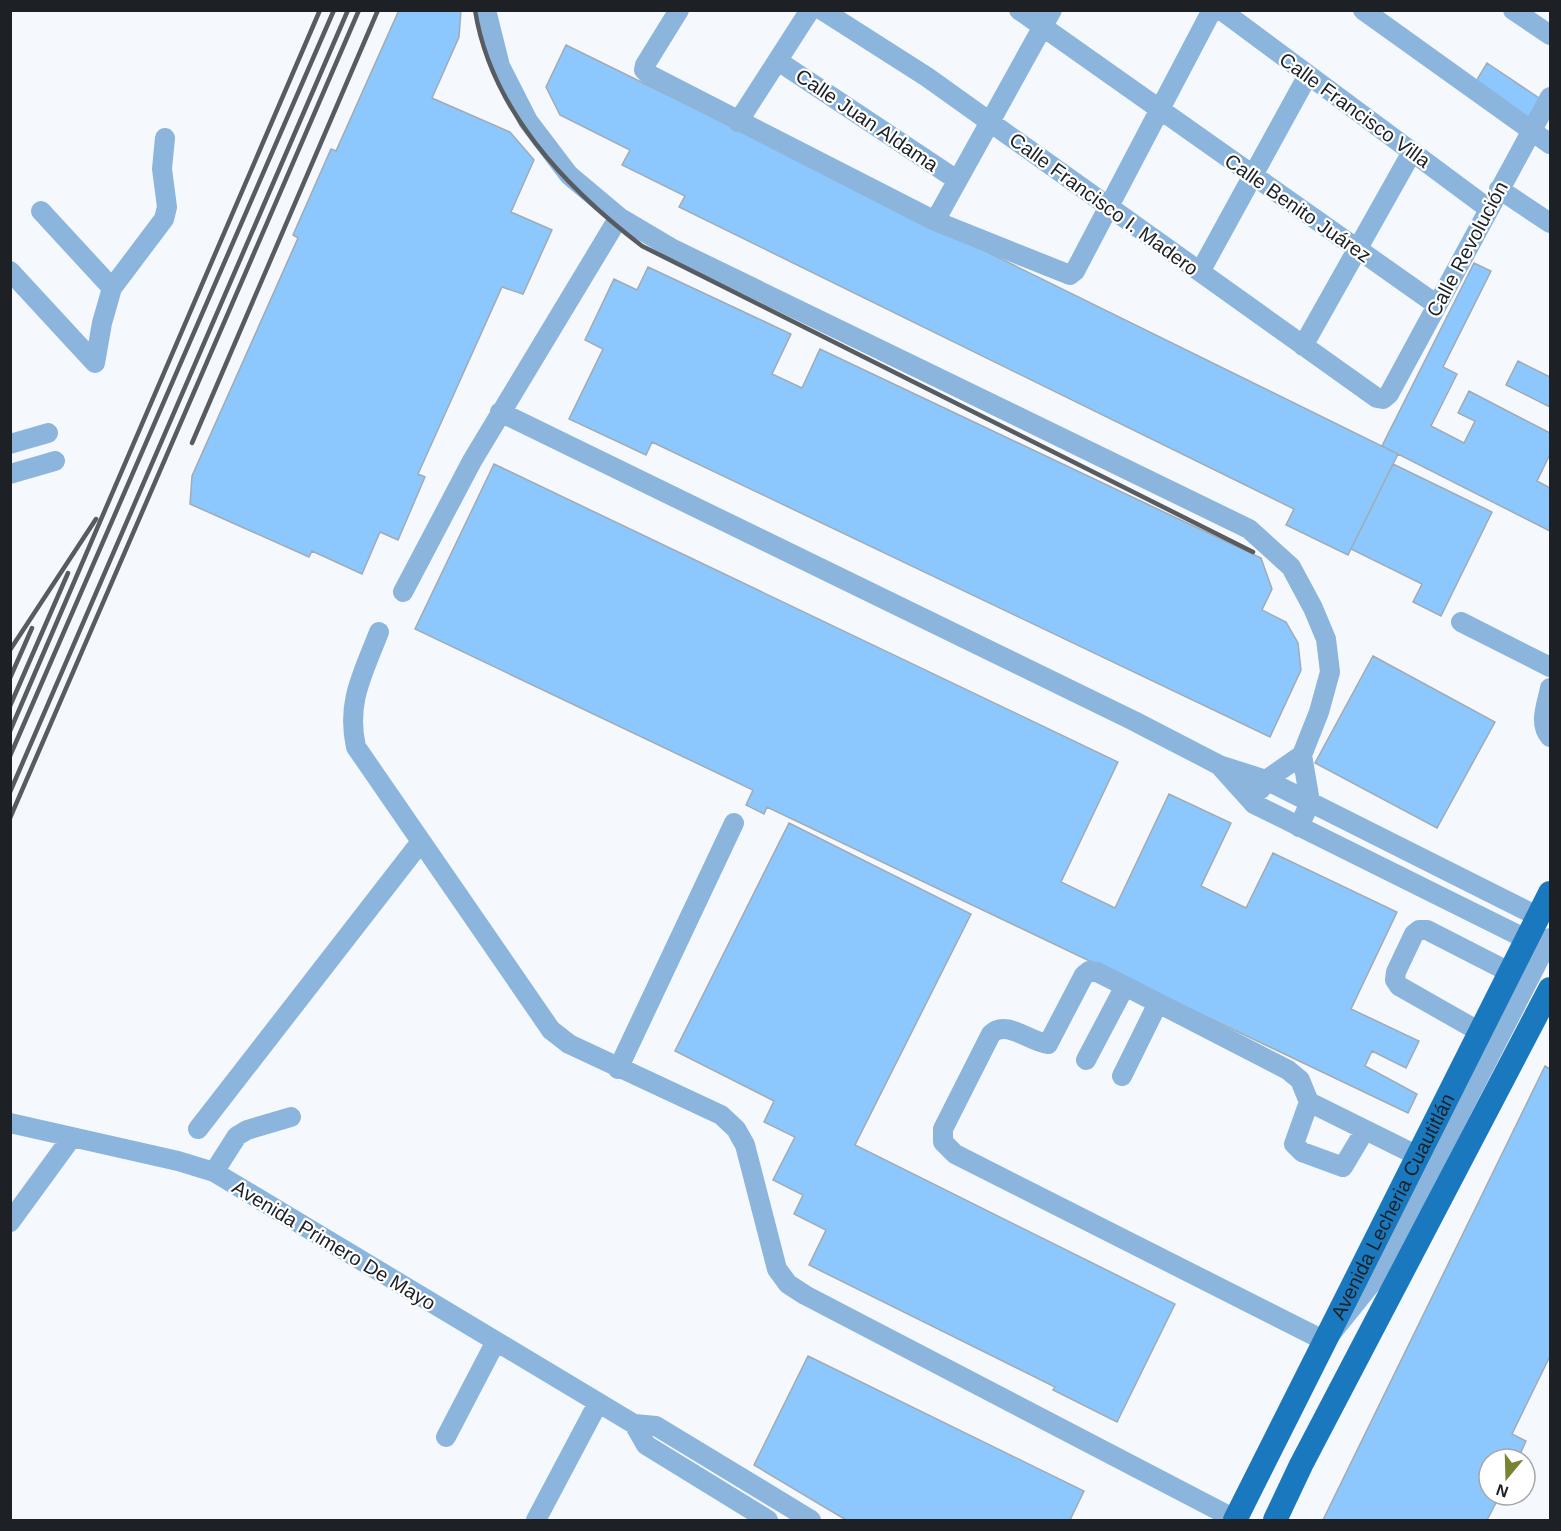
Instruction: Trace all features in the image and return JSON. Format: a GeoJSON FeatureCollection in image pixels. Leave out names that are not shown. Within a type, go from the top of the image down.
{"type":"FeatureCollection","features":[{"type":"Feature","properties":{"kind":"main road","name":"Avenida Lecheria Cuautitlán"},"geometry":{"type":"LineString","coordinates":[[1235,1520],[1480,1032],[1511,973],[1539,939],[1539,916],[1551,893]]}},
{"type":"Feature","properties":{"kind":"main road","name":"Avenida Lecheria Cuautitlán"},"geometry":{"type":"LineString","coordinates":[[1275,1521],[1301,1465],[1551,989]]}},
{"type":"Feature","properties":{"kind":"street"},"geometry":{"type":"LineString","coordinates":[[486,10],[500,66],[528,121],[569,175],[619,217],[673,249],[1249,529],[1291,567],[1313,608],[1326,639],[1330,672],[1319,712],[1302,754],[1310,802],[1299,827]]}},
{"type":"Feature","properties":{"kind":"street"},"geometry":{"type":"LineString","coordinates":[[680,10],[644,70],[738,122],[935,221],[1070,275],[1075,271],[1212,10]]}},
{"type":"Feature","properties":{"kind":"street"},"geometry":{"type":"LineString","coordinates":[[738,122],[810,10]]}},
{"type":"Feature","properties":{"kind":"street","name":"Calle Francisco I. Madero"},"geometry":{"type":"LineString","coordinates":[[822,10],[927,77],[1303,346],[1377,398],[1383,399]]}},
{"type":"Feature","properties":{"kind":"street"},"geometry":{"type":"LineString","coordinates":[[1019,10],[1048,19],[1160,110]]}},
{"type":"Feature","properties":{"kind":"street","name":"Calle Francisco Villa"},"geometry":{"type":"LineString","coordinates":[[1221,10],[1489,209]]}},
{"type":"Feature","properties":{"kind":"street"},"geometry":{"type":"LineString","coordinates":[[1363,10],[1531,132],[1551,144]]}},
{"type":"Feature","properties":{"kind":"street"},"geometry":{"type":"LineString","coordinates":[[1513,10],[1551,35]]}},
{"type":"Feature","properties":{"kind":"street"},"geometry":{"type":"LineString","coordinates":[[935,221],[988,121],[1048,19]]}},
{"type":"Feature","properties":{"kind":"street","name":"Calle Juan Aldama"},"geometry":{"type":"LineString","coordinates":[[778,61],[957,180]]}},
{"type":"Feature","properties":{"kind":"street"},"geometry":{"type":"LineString","coordinates":[[1200,272],[1308,75]]}},
{"type":"Feature","properties":{"kind":"street","name":"Calle Revolución"},"geometry":{"type":"LineString","coordinates":[[1383,399],[1389,394],[1551,97]]}},
{"type":"Feature","properties":{"kind":"street","name":"Calle Benito Juárez"},"geometry":{"type":"LineString","coordinates":[[1160,110],[1437,305]]}},
{"type":"Feature","properties":{"kind":"street"},"geometry":{"type":"LineString","coordinates":[[10,271],[95,363],[102,323],[112,288],[164,219],[167,207],[162,169],[165,138]]}},
{"type":"Feature","properties":{"kind":"street"},"geometry":{"type":"LineString","coordinates":[[1303,346],[1412,152]]}},
{"type":"Feature","properties":{"kind":"street"},"geometry":{"type":"LineString","coordinates":[[1499,189],[1551,223]]}},
{"type":"Feature","properties":{"kind":"street"},"geometry":{"type":"LineString","coordinates":[[41,211],[112,288]]}},
{"type":"Feature","properties":{"kind":"street"},"geometry":{"type":"LineString","coordinates":[[403,592],[500,412],[619,217]]}},
{"type":"Feature","properties":{"kind":"street"},"geometry":{"type":"LineString","coordinates":[[500,412],[1134,721],[1219,765],[1266,780],[1539,916]]}},
{"type":"Feature","properties":{"kind":"street"},"geometry":{"type":"LineString","coordinates":[[10,444],[48,433]]}},
{"type":"Feature","properties":{"kind":"street"},"geometry":{"type":"LineString","coordinates":[[10,474],[55,460]]}},
{"type":"Feature","properties":{"kind":"street"},"geometry":{"type":"LineString","coordinates":[[1461,622],[1551,667]]}},
{"type":"Feature","properties":{"kind":"street"},"geometry":{"type":"LineString","coordinates":[[379,632],[352,704],[351,727],[356,747],[551,1030],[569,1044],[618,1069],[721,1115],[736,1129],[745,1145],[777,1269],[788,1284],[1235,1520]]}},
{"type":"Feature","properties":{"kind":"street"},"geometry":{"type":"LineString","coordinates":[[1551,688],[1543,718],[1544,730],[1551,737]]}},
{"type":"Feature","properties":{"kind":"street"},"geometry":{"type":"LineString","coordinates":[[1254,804],[1266,780],[1302,754]]}},
{"type":"Feature","properties":{"kind":"street"},"geometry":{"type":"LineString","coordinates":[[1219,765],[1254,804],[1539,939],[1427,1178],[1375,1279],[1325,1341],[955,1154],[943,1142],[943,1129],[991,1034],[996,1029],[1005,1028],[1039,1043],[1048,1044],[1084,975],[1089,971],[1097,972],[1288,1070],[1300,1080],[1309,1102],[1418,1156]]}},
{"type":"Feature","properties":{"kind":"street"},"geometry":{"type":"LineString","coordinates":[[618,1069],[734,823]]}},
{"type":"Feature","properties":{"kind":"street"},"geometry":{"type":"LineString","coordinates":[[198,1128],[420,843]]}},
{"type":"Feature","properties":{"kind":"street"},"geometry":{"type":"LineString","coordinates":[[1480,1032],[1399,986],[1395,980],[1396,972],[1414,934],[1419,930],[1427,930],[1511,973]]}},
{"type":"Feature","properties":{"kind":"street"},"geometry":{"type":"LineString","coordinates":[[1086,1060],[1125,986]]}},
{"type":"Feature","properties":{"kind":"street"},"geometry":{"type":"LineString","coordinates":[[1122,1076],[1158,1003]]}},
{"type":"Feature","properties":{"kind":"street"},"geometry":{"type":"LineString","coordinates":[[1309,1102],[1295,1134],[1294,1144],[1302,1152],[1343,1167],[1365,1131]]}},
{"type":"Feature","properties":{"kind":"street"},"geometry":{"type":"LineString","coordinates":[[214,1172],[237,1136],[247,1130],[291,1117]]}},
{"type":"Feature","properties":{"kind":"street","name":"Avenida Primero De Mayo"},"geometry":{"type":"LineString","coordinates":[[10,1123],[178,1161],[214,1172],[495,1343],[634,1424],[656,1426],[811,1521]]}},
{"type":"Feature","properties":{"kind":"street"},"geometry":{"type":"LineString","coordinates":[[10,1222],[72,1137]]}},
{"type":"Feature","properties":{"kind":"street"},"geometry":{"type":"LineString","coordinates":[[10,1194],[32,1191]]}},
{"type":"Feature","properties":{"kind":"street"},"geometry":{"type":"LineString","coordinates":[[446,1437],[495,1343]]}},
{"type":"Feature","properties":{"kind":"street"},"geometry":{"type":"LineString","coordinates":[[536,1521],[598,1403]]}},
{"type":"Feature","properties":{"kind":"street","name":"Avenida Primero De Mayo"},"geometry":{"type":"LineString","coordinates":[[634,1424],[646,1445],[768,1521]]}},
{"type":"Feature","properties":{"kind":"building"},"geometry":{"type":"Polygon","coordinates":[[[399,10],[461,10],[459,37],[432,98],[510,132],[534,160],[511,212],[552,230],[523,294],[502,287],[418,474],[425,477],[398,540],[380,532],[362,574],[312,551],[309,557],[190,504],[192,476],[298,238],[293,235],[331,149],[336,151],[399,10]]]}},
{"type":"Feature","properties":{"kind":"building"},"geometry":{"type":"Polygon","coordinates":[[[566,45],[1398,454],[1348,555],[1286,525],[1294,509],[679,207],[685,196],[622,165],[630,150],[560,115],[546,87],[566,45]]]}},
{"type":"Feature","properties":{"kind":"building"},"geometry":{"type":"Polygon","coordinates":[[[1487,63],[1542,100],[1527,119],[1475,83],[1487,63]]]}},
{"type":"Feature","properties":{"kind":"building"},"geometry":{"type":"Polygon","coordinates":[[[1474,263],[1491,271],[1443,367],[1457,374],[1431,426],[1464,443],[1475,421],[1458,413],[1469,391],[1550,433],[1550,454],[1537,481],[1550,488],[1550,531],[1382,446],[1474,263]]]}},
{"type":"Feature","properties":{"kind":"building"},"geometry":{"type":"Polygon","coordinates":[[[648,267],[791,334],[772,374],[802,388],[820,349],[1261,558],[1272,589],[1262,610],[1286,622],[1298,643],[1301,670],[1270,737],[652,442],[646,455],[569,419],[603,349],[585,340],[614,279],[637,290],[648,267]]]}},
{"type":"Feature","properties":{"kind":"building"},"geometry":{"type":"Polygon","coordinates":[[[1518,361],[1550,377],[1550,407],[1506,385],[1518,361]]]}},
{"type":"Feature","properties":{"kind":"building"},"geometry":{"type":"Polygon","coordinates":[[[494,464],[1118,762],[1061,882],[1115,908],[1169,794],[1231,823],[1201,886],[1246,908],[1273,853],[1397,912],[1351,1009],[1419,1041],[1406,1068],[1372,1051],[1365,1066],[1417,1094],[1408,1113],[767,807],[764,814],[746,805],[753,790],[415,629],[494,464]]]}},
{"type":"Feature","properties":{"kind":"building"},"geometry":{"type":"Polygon","coordinates":[[[1393,464],[1492,512],[1441,616],[1413,602],[1422,584],[1351,549],[1393,464]]]}},
{"type":"Feature","properties":{"kind":"building"},"geometry":{"type":"Polygon","coordinates":[[[1373,656],[1495,722],[1437,828],[1315,763],[1373,656]]]}},
{"type":"Feature","properties":{"kind":"building"},"geometry":{"type":"Polygon","coordinates":[[[789,823],[971,914],[855,1145],[1175,1304],[1117,1422],[1053,1390],[1055,1387],[809,1265],[826,1230],[794,1214],[803,1195],[773,1180],[795,1137],[764,1122],[774,1101],[675,1051],[789,823]]]}},
{"type":"Feature","properties":{"kind":"building"},"geometry":{"type":"Polygon","coordinates":[[[1545,1066],[1550,1069],[1550,1356],[1512,1434],[1526,1441],[1523,1447],[1477,1447],[1477,1507],[1494,1507],[1487,1520],[1323,1520],[1545,1066]]]}},
{"type":"Feature","properties":{"kind":"building"},"geometry":{"type":"Polygon","coordinates":[[[808,1356],[1084,1491],[1070,1520],[846,1520],[754,1465],[808,1356]]]}},
{"type":"Feature","properties":{"kind":"railway"},"geometry":{"type":"LineString","coordinates":[[10,731],[320,10]]}},
{"type":"Feature","properties":{"kind":"railway"},"geometry":{"type":"LineString","coordinates":[[10,756],[334,10]]}},
{"type":"Feature","properties":{"kind":"railway"},"geometry":{"type":"LineString","coordinates":[[10,792],[348,10]]}},
{"type":"Feature","properties":{"kind":"railway"},"geometry":{"type":"LineString","coordinates":[[10,818],[359,10]]}},
{"type":"Feature","properties":{"kind":"railway"},"geometry":{"type":"LineString","coordinates":[[192,443],[378,10]]}},
{"type":"Feature","properties":{"kind":"railway"},"geometry":{"type":"LineString","coordinates":[[475,10],[484,46],[497,81],[515,113],[536,143],[586,198],[642,246],[1253,552]]}},
{"type":"Feature","properties":{"kind":"railway"},"geometry":{"type":"LineString","coordinates":[[10,650],[96,519]]}},
{"type":"Feature","properties":{"kind":"railway"},"geometry":{"type":"LineString","coordinates":[[10,706],[68,573]]}},
{"type":"Feature","properties":{"kind":"railway"},"geometry":{"type":"LineString","coordinates":[[10,678],[32,628]]}}]}
